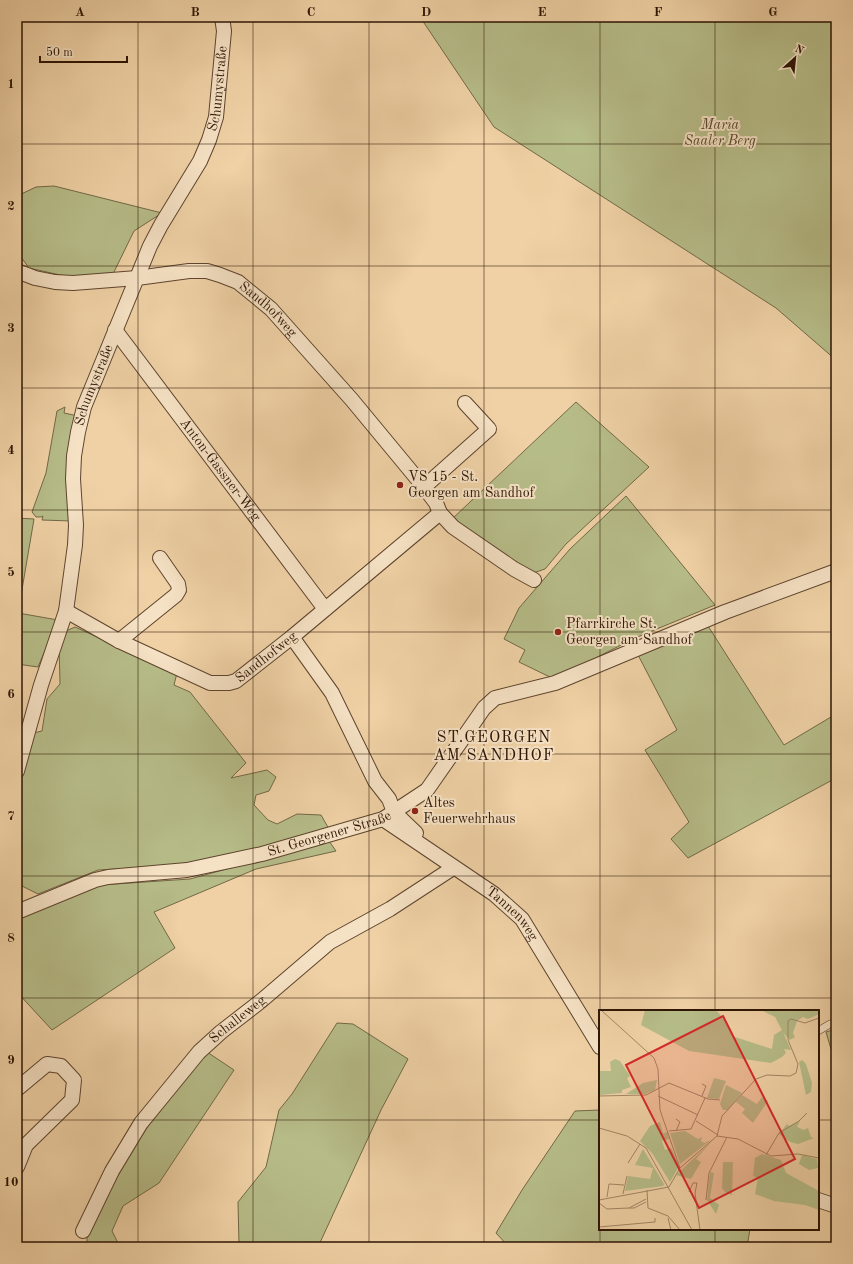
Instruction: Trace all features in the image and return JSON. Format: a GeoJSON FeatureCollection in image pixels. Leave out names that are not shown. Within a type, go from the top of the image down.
{"type":"FeatureCollection","features":[{"type":"Feature","properties":{"kind":"street","name":"Schumystraße"},"geometry":{"type":"LineString","coordinates":[[17,771],[40,685],[66,611],[75,545],[76,525],[73,479],[74,456],[84,407],[137,278],[161,225],[200,161],[209,140],[216,117],[224,31],[222,17]]}},
{"type":"Feature","properties":{"kind":"street","name":"Sandhofweg"},"geometry":{"type":"LineString","coordinates":[[17,271],[35,278],[55,282],[73,283],[137,278],[189,271],[207,271],[220,274],[238,282],[271,309],[352,400],[424,487],[436,503],[440,512],[453,527],[514,569],[534,580]]}},
{"type":"Feature","properties":{"kind":"street","name":"Anton-Gassner-Weg"},"geometry":{"type":"LineString","coordinates":[[115,330],[325,609]]}},
{"type":"Feature","properties":{"kind":"street"},"geometry":{"type":"LineString","coordinates":[[424,487],[489,429],[465,403]]}},
{"type":"Feature","properties":{"kind":"street","name":"Sandhofweg"},"geometry":{"type":"LineString","coordinates":[[66,611],[119,641],[210,683],[229,683],[236,681],[292,637],[440,512]]}},
{"type":"Feature","properties":{"kind":"street"},"geometry":{"type":"LineString","coordinates":[[119,641],[176,596],[179,590],[178,584],[160,558]]}},
{"type":"Feature","properties":{"kind":"street","name":"St. Georgener Straße"},"geometry":{"type":"LineString","coordinates":[[17,912],[95,880],[108,877],[187,870],[262,854],[388,816],[427,790],[484,708],[495,698],[555,683],[725,612],[836,571]]}},
{"type":"Feature","properties":{"kind":"street","name":"Tannenweg"},"geometry":{"type":"LineString","coordinates":[[292,637],[332,693],[375,781],[389,799],[388,816],[453,868],[494,894],[522,919],[599,1045]]}},
{"type":"Feature","properties":{"kind":"street","name":"Schalleweg"},"geometry":{"type":"LineString","coordinates":[[82,1230],[112,1171],[141,1123],[200,1052],[221,1032],[261,1001],[330,942],[390,909],[453,868]]}},
{"type":"Feature","properties":{"kind":"street"},"geometry":{"type":"LineString","coordinates":[[17,1089],[47,1064],[61,1066],[74,1080],[72,1100],[26,1145],[17,1167]]}},
{"type":"Feature","properties":{"kind":"street"},"geometry":{"type":"LineString","coordinates":[[819,1200],[836,1206]]}},
{"type":"Feature","properties":{"kind":"lane"},"geometry":{"type":"LineString","coordinates":[[819,1030],[836,1022]]}},
{"type":"Feature","properties":{"kind":"green space","name":"Maria Saaler Berg"},"geometry":{"type":"Polygon","coordinates":[[[420,17],[836,17],[836,360],[776,308],[494,127],[420,17]]]}},
{"type":"Feature","properties":{"kind":"green space"},"geometry":{"type":"Polygon","coordinates":[[[54,186],[162,213],[134,231],[113,274],[69,277],[29,268],[21,257],[17,256],[17,196],[36,187],[54,186]]]}},
{"type":"Feature","properties":{"kind":"green space"},"geometry":{"type":"Polygon","coordinates":[[[576,402],[649,467],[566,544],[545,569],[533,573],[452,519],[576,402]]]}},
{"type":"Feature","properties":{"kind":"green space"},"geometry":{"type":"Polygon","coordinates":[[[65,407],[64,413],[78,416],[71,521],[42,520],[43,516],[36,517],[32,512],[46,473],[57,411],[65,407]]]}},
{"type":"Feature","properties":{"kind":"green space"},"geometry":{"type":"Polygon","coordinates":[[[626,496],[715,605],[635,638],[554,679],[519,662],[525,650],[504,639],[519,608],[570,549],[626,496]]]}},
{"type":"Feature","properties":{"kind":"green space"},"geometry":{"type":"Polygon","coordinates":[[[17,518],[34,519],[18,613],[58,620],[38,667],[17,664],[17,518]]]}},
{"type":"Feature","properties":{"kind":"green space"},"geometry":{"type":"Polygon","coordinates":[[[708,626],[784,745],[836,714],[836,778],[688,858],[671,839],[689,822],[645,750],[677,730],[637,653],[708,626]]]}},
{"type":"Feature","properties":{"kind":"green space"},"geometry":{"type":"Polygon","coordinates":[[[75,627],[177,673],[174,685],[190,692],[246,763],[231,778],[267,770],[276,777],[269,791],[256,795],[254,805],[268,820],[277,824],[297,814],[321,815],[329,829],[260,849],[183,865],[98,870],[38,894],[22,886],[18,802],[23,767],[33,733],[42,731],[47,699],[60,684],[59,645],[66,631],[75,627]]]}},
{"type":"Feature","properties":{"kind":"green space"},"geometry":{"type":"Polygon","coordinates":[[[329,841],[336,851],[256,869],[154,912],[175,948],[52,1030],[17,992],[17,920],[31,913],[100,885],[190,879],[329,841]]]}},
{"type":"Feature","properties":{"kind":"green space"},"geometry":{"type":"Polygon","coordinates":[[[337,1023],[353,1024],[408,1059],[381,1110],[318,1247],[241,1247],[239,1245],[238,1202],[266,1167],[279,1110],[292,1094],[337,1023]]]}},
{"type":"Feature","properties":{"kind":"green space"},"geometry":{"type":"Polygon","coordinates":[[[836,1029],[836,1066],[826,1032],[836,1029]]]}},
{"type":"Feature","properties":{"kind":"green space"},"geometry":{"type":"Polygon","coordinates":[[[207,1052],[234,1070],[159,1183],[123,1206],[112,1231],[120,1247],[87,1247],[87,1232],[114,1177],[146,1129],[207,1052]]]}},
{"type":"Feature","properties":{"kind":"green space"},"geometry":{"type":"Polygon","coordinates":[[[599,1110],[599,1230],[750,1230],[747,1247],[509,1247],[496,1233],[522,1190],[575,1111],[599,1110]]]}},
{"type":"Feature","properties":{"kind":"place","name":"VS 15 - St. Georgen am Sandhof"},"geometry":{"type":"Point","coordinates":[400,485]}},
{"type":"Feature","properties":{"kind":"place","name":"Pfarrkirche St. Georgen am Sandhof"},"geometry":{"type":"Point","coordinates":[558,632]}},
{"type":"Feature","properties":{"kind":"place","name":"Altes Feuerwehrhaus"},"geometry":{"type":"Point","coordinates":[415,811]}},
{"type":"Feature","properties":{"kind":"district","name":"ST.GEORGEN AM SANDHOF"},"geometry":{"type":"Point","coordinates":[494,747]}}]}
